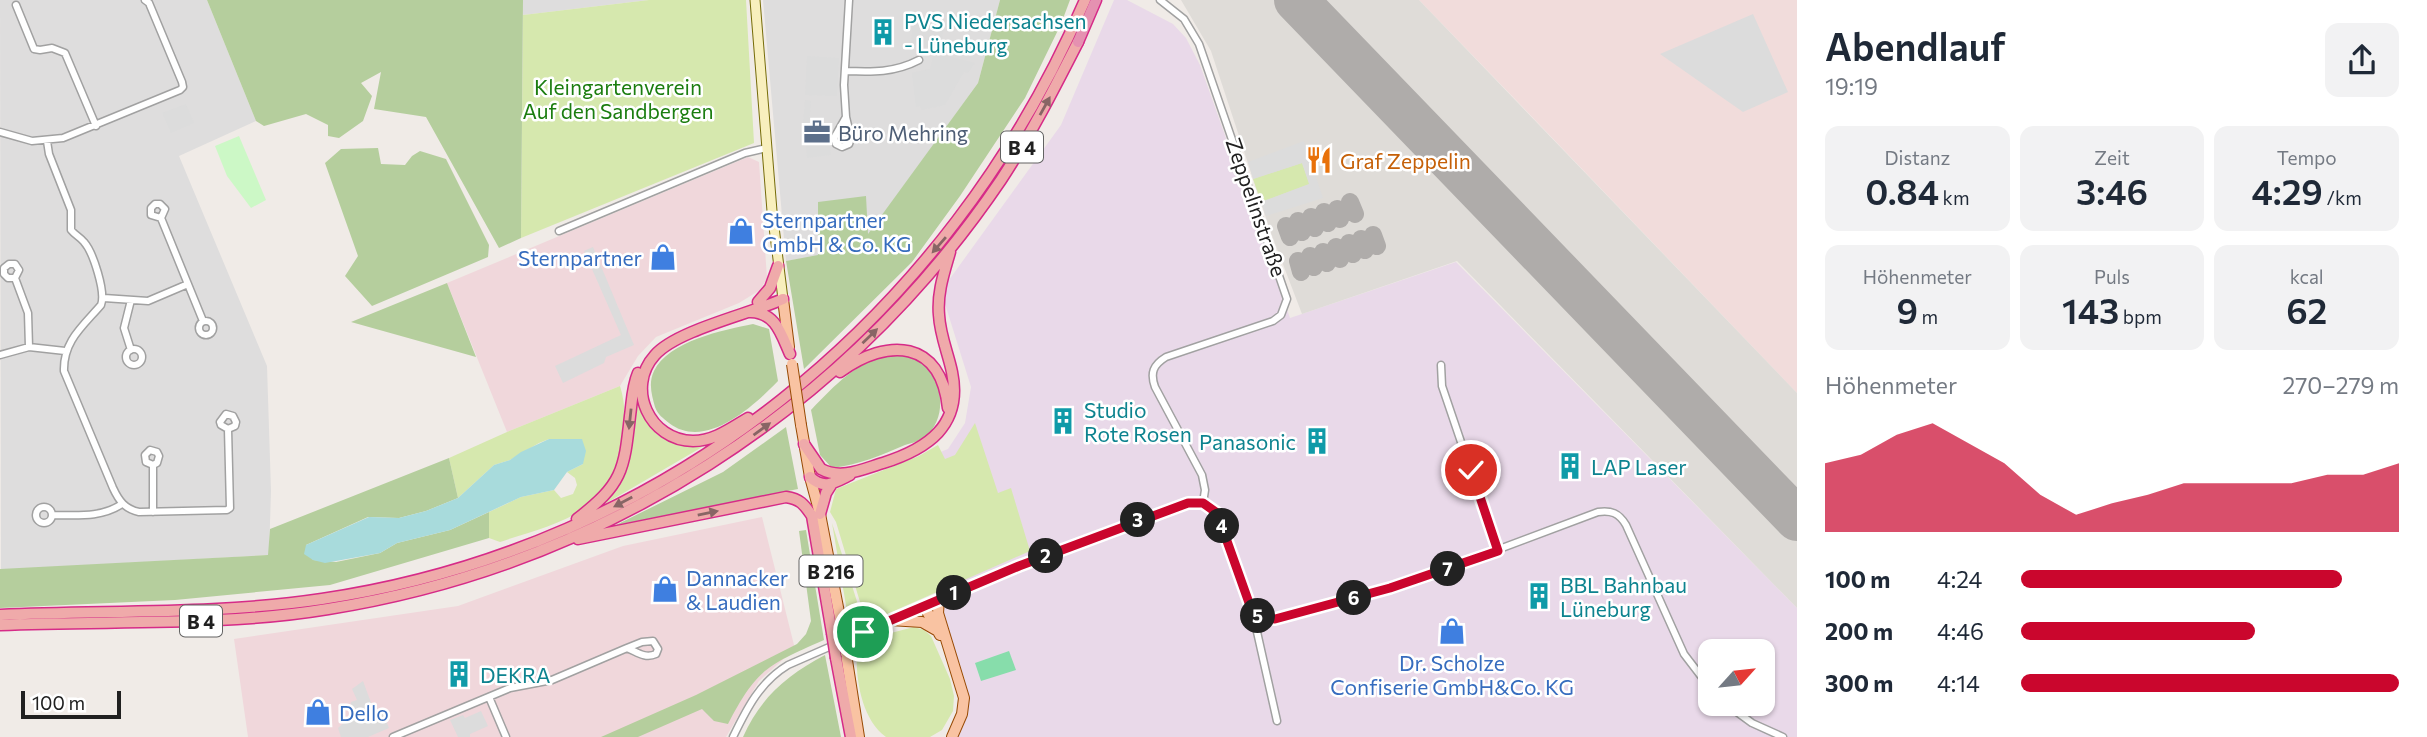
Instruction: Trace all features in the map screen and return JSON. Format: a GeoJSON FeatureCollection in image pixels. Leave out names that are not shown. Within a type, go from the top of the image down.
{"type":"FeatureCollection","features":[{"type":"Feature","properties":{"kind":"highway","name":"B 4"},"geometry":{"type":"LineString","coordinates":[[0,625],[195,621],[324,610],[385,598],[509,563],[682,469],[783,399],[883,307],[959,220],[1019,131],[1067,40],[1084,0]]}},
{"type":"Feature","properties":{"kind":"highway","name":"B 4"},"geometry":{"type":"LineString","coordinates":[[0,615],[205,610],[323,599],[445,572],[624,514],[688,478],[787,411],[891,315],[953,245],[1028,137],[1096,0]]}},
{"type":"Feature","properties":{"kind":"highway"},"geometry":{"type":"LineString","coordinates":[[804,444],[811,457],[827,472],[841,474],[858,471],[906,456],[928,443],[949,416],[953,406],[954,382],[941,331],[938,301],[953,245]]}},
{"type":"Feature","properties":{"kind":"highway"},"geometry":{"type":"LineString","coordinates":[[758,302],[770,288],[778,264]]}},
{"type":"Feature","properties":{"kind":"highway"},"geometry":{"type":"LineString","coordinates":[[783,299],[675,341],[655,355],[642,379],[642,399],[652,421],[670,435],[691,441],[721,434],[783,399]]}},
{"type":"Feature","properties":{"kind":"highway"},"geometry":{"type":"LineString","coordinates":[[783,299],[758,302],[673,337],[645,359],[633,388],[626,453],[620,474],[603,498],[566,534],[579,540],[786,497],[803,503],[816,515],[831,485],[858,471]]}},
{"type":"Feature","properties":{"kind":"highway"},"geometry":{"type":"LineString","coordinates":[[745,312],[762,313],[774,320],[791,359]]}},
{"type":"Feature","properties":{"kind":"highway"},"geometry":{"type":"LineString","coordinates":[[820,383],[828,381],[850,365],[872,354],[902,349],[921,357],[936,371],[947,395],[949,416]]}},
{"type":"Feature","properties":{"kind":"highway"},"geometry":{"type":"LineString","coordinates":[[810,477],[820,484],[831,485]]}},
{"type":"Feature","properties":{"kind":"highway","name":"B 216"},"geometry":{"type":"LineString","coordinates":[[816,515],[854,736]]}},
{"type":"Feature","properties":{"kind":"main road"},"geometry":{"type":"LineString","coordinates":[[755,0],[778,264]]}},
{"type":"Feature","properties":{"kind":"main road","name":"B 216"},"geometry":{"type":"LineString","coordinates":[[778,264],[816,515]]}},
{"type":"Feature","properties":{"kind":"main road"},"geometry":{"type":"LineString","coordinates":[[939,599],[937,613],[964,698],[962,715],[952,737]]}},
{"type":"Feature","properties":{"kind":"main road"},"geometry":{"type":"LineString","coordinates":[[924,606],[952,657]]}},
{"type":"Feature","properties":{"kind":"main road"},"geometry":{"type":"LineString","coordinates":[[890,620],[922,622],[932,626],[939,634]]}},
{"type":"Feature","properties":{"kind":"street"},"geometry":{"type":"LineString","coordinates":[[0,132],[24,139],[47,141],[63,138],[183,87],[145,0]]}},
{"type":"Feature","properties":{"kind":"street"},"geometry":{"type":"LineString","coordinates":[[846,117],[845,71],[849,0]]}},
{"type":"Feature","properties":{"kind":"street","name":"Zeppelinstraße"},"geometry":{"type":"LineString","coordinates":[[1160,0],[1184,19],[1199,44],[1286,294],[1284,309],[1278,318],[1166,358],[1153,369],[1155,387],[1202,475],[1205,490],[1203,503]]}},
{"type":"Feature","properties":{"kind":"street"},"geometry":{"type":"LineString","coordinates":[[16,5],[34,49],[52,48],[65,53],[96,126]]}},
{"type":"Feature","properties":{"kind":"street"},"geometry":{"type":"LineString","coordinates":[[845,71],[894,71],[919,60]]}},
{"type":"Feature","properties":{"kind":"street"},"geometry":{"type":"LineString","coordinates":[[47,141],[49,154],[71,210],[71,230],[85,244],[104,298],[65,351],[66,378],[122,504],[131,510],[153,512],[230,508],[228,429]]}},
{"type":"Feature","properties":{"kind":"street"},"geometry":{"type":"LineString","coordinates":[[559,231],[745,153],[767,148]]}},
{"type":"Feature","properties":{"kind":"street"},"geometry":{"type":"LineString","coordinates":[[161,218],[203,321]]}},
{"type":"Feature","properties":{"kind":"street"},"geometry":{"type":"LineString","coordinates":[[15,278],[28,313],[29,347]]}},
{"type":"Feature","properties":{"kind":"street"},"geometry":{"type":"LineString","coordinates":[[104,298],[156,299],[188,284]]}},
{"type":"Feature","properties":{"kind":"street"},"geometry":{"type":"LineString","coordinates":[[131,300],[124,328],[131,350]]}},
{"type":"Feature","properties":{"kind":"street"},"geometry":{"type":"LineString","coordinates":[[0,355],[29,347],[65,351]]}},
{"type":"Feature","properties":{"kind":"street"},"geometry":{"type":"LineString","coordinates":[[1441,365],[1442,386],[1498,551]]}},
{"type":"Feature","properties":{"kind":"street"},"geometry":{"type":"LineString","coordinates":[[153,465],[153,512]]}},
{"type":"Feature","properties":{"kind":"street"},"geometry":{"type":"LineString","coordinates":[[733,737],[754,697],[774,673],[939,599],[1188,503],[1203,503],[1213,508],[1220,520],[1253,614],[1277,721]]}},
{"type":"Feature","properties":{"kind":"street"},"geometry":{"type":"LineString","coordinates":[[52,515],[100,514],[122,504]]}},
{"type":"Feature","properties":{"kind":"street"},"geometry":{"type":"LineString","coordinates":[[1253,614],[1275,619],[1390,588],[1498,551],[1598,512],[1614,512],[1626,525],[1684,654],[1698,672]]}},
{"type":"Feature","properties":{"kind":"street"},"geometry":{"type":"LineString","coordinates":[[393,737],[519,685],[552,680],[627,648]]}},
{"type":"Feature","properties":{"kind":"street"},"geometry":{"type":"LineString","coordinates":[[489,697],[506,737]]}},
{"type":"Feature","properties":{"kind":"street"},"geometry":{"type":"LineString","coordinates":[[1742,716],[1783,737]]}},
{"type":"Feature","properties":{"kind":"shaded area"},"geometry":{"type":"Polygon","coordinates":[[[0,0],[207,0],[256,121],[179,156],[267,366],[271,491],[269,555],[1,570],[0,0]]]}},
{"type":"Feature","properties":{"kind":"shaded area"},"geometry":{"type":"Polygon","coordinates":[[[523,0],[649,0],[523,15],[523,0]]]}},
{"type":"Feature","properties":{"kind":"shaded area"},"geometry":{"type":"Polygon","coordinates":[[[763,0],[1000,0],[978,83],[868,235],[818,203],[818,256],[786,261],[763,0]]]}},
{"type":"Feature","properties":{"kind":"shaded area"},"geometry":{"type":"Polygon","coordinates":[[[1114,0],[1127,0],[1173,24],[1186,38],[1200,65],[1290,318],[1456,262],[1797,608],[1797,737],[956,737],[967,713],[965,680],[895,470],[948,449],[965,423],[971,387],[941,291],[1061,125],[1114,0]]]}},
{"type":"Feature","properties":{"kind":"shaded area"},"geometry":{"type":"Polygon","coordinates":[[[1181,0],[1419,0],[1797,393],[1797,608],[1457,261],[1302,314],[1271,233],[1211,51],[1181,0]]]}},
{"type":"Feature","properties":{"kind":"shaded area"},"geometry":{"type":"Polygon","coordinates":[[[1419,0],[1797,0],[1797,393],[1513,97],[1419,0]]]}},
{"type":"Feature","properties":{"kind":"shaded area"},"geometry":{"type":"Polygon","coordinates":[[[1753,14],[1788,92],[1743,112],[1660,54],[1753,14]]]}},
{"type":"Feature","properties":{"kind":"shaded area"},"geometry":{"type":"Polygon","coordinates":[[[913,19],[945,23],[939,54],[975,63],[968,73],[964,72],[945,105],[922,110],[920,106],[916,107],[912,73],[930,69],[933,57],[928,47],[911,46],[913,19]]]}},
{"type":"Feature","properties":{"kind":"shaded area"},"geometry":{"type":"Polygon","coordinates":[[[807,56],[839,58],[837,96],[805,95],[807,56]]]}},
{"type":"Feature","properties":{"kind":"shaded area"},"geometry":{"type":"Polygon","coordinates":[[[805,100],[811,101],[808,139],[829,142],[831,155],[807,158],[805,136],[802,134],[805,100]]]}},
{"type":"Feature","properties":{"kind":"shaded area"},"geometry":{"type":"Polygon","coordinates":[[[186,104],[194,123],[171,133],[162,113],[186,104]]]}},
{"type":"Feature","properties":{"kind":"shaded area"},"geometry":{"type":"Polygon","coordinates":[[[1304,141],[1323,198],[1266,216],[1261,202],[1309,184],[1302,163],[1253,179],[1248,162],[1304,141]]]}},
{"type":"Feature","properties":{"kind":"shaded area"},"geometry":{"type":"Polygon","coordinates":[[[748,157],[759,162],[767,278],[760,290],[739,303],[656,337],[638,356],[620,386],[507,432],[447,283],[748,157]]]}},
{"type":"Feature","properties":{"kind":"shaded area"},"geometry":{"type":"Polygon","coordinates":[[[593,247],[634,345],[606,357],[604,363],[563,383],[555,366],[621,335],[584,251],[593,247]]]}},
{"type":"Feature","properties":{"kind":"shaded area"},"geometry":{"type":"Polygon","coordinates":[[[762,517],[795,649],[759,681],[726,737],[248,737],[234,639],[458,606],[623,546],[762,517]]]}},
{"type":"Feature","properties":{"kind":"shaded area"},"geometry":{"type":"Polygon","coordinates":[[[363,681],[373,708],[383,712],[389,728],[368,737],[341,737],[338,728],[349,718],[351,702],[357,700],[352,689],[363,681]]]}},
{"type":"Feature","properties":{"kind":"shaded area"},"geometry":{"type":"Polygon","coordinates":[[[481,711],[488,726],[470,734],[470,737],[458,737],[450,720],[463,715],[465,718],[481,711]]]}},
{"type":"Feature","properties":{"kind":"green space"},"geometry":{"type":"Polygon","coordinates":[[[207,0],[523,0],[521,238],[499,248],[426,117],[374,109],[381,72],[361,83],[372,96],[363,121],[339,138],[328,136],[328,125],[306,114],[264,126],[256,121],[207,0]]]}},
{"type":"Feature","properties":{"kind":"green space","name":"Kleingartenverein Auf den Sandbergen"},"geometry":{"type":"Polygon","coordinates":[[[649,0],[746,0],[754,143],[521,238],[523,15],[649,0]]]}},
{"type":"Feature","properties":{"kind":"green space"},"geometry":{"type":"Polygon","coordinates":[[[1000,0],[1070,0],[1025,98],[960,196],[912,262],[804,369],[786,261],[818,255],[818,202],[866,196],[868,234],[978,83],[1000,0]]]}},
{"type":"Feature","properties":{"kind":"green space"},"geometry":{"type":"Polygon","coordinates":[[[239,136],[266,200],[251,208],[227,176],[215,146],[239,136]]]}},
{"type":"Feature","properties":{"kind":"green space"},"geometry":{"type":"Polygon","coordinates":[[[378,148],[381,164],[405,165],[420,151],[446,159],[489,245],[488,257],[372,306],[345,276],[358,256],[325,163],[341,149],[378,148]]]}},
{"type":"Feature","properties":{"kind":"green space"},"geometry":{"type":"Polygon","coordinates":[[[1302,163],[1310,184],[1261,202],[1253,179],[1302,163]]]}},
{"type":"Feature","properties":{"kind":"green space"},"geometry":{"type":"Polygon","coordinates":[[[447,283],[476,357],[351,322],[447,283]]]}},
{"type":"Feature","properties":{"kind":"green space"},"geometry":{"type":"Polygon","coordinates":[[[753,324],[769,329],[778,381],[768,391],[742,413],[713,429],[698,432],[683,430],[661,416],[655,407],[651,385],[654,371],[661,361],[698,338],[753,324]]]}},
{"type":"Feature","properties":{"kind":"green space"},"geometry":{"type":"Polygon","coordinates":[[[892,354],[920,361],[933,375],[940,403],[937,422],[921,440],[861,462],[832,468],[820,455],[811,410],[857,368],[892,354]]]}},
{"type":"Feature","properties":{"kind":"green space"},"geometry":{"type":"Polygon","coordinates":[[[620,386],[624,410],[623,434],[617,469],[608,487],[582,510],[550,526],[500,542],[489,538],[489,512],[521,497],[554,490],[561,498],[573,494],[577,485],[575,478],[567,472],[583,464],[582,439],[549,439],[539,443],[510,460],[494,465],[458,498],[449,458],[620,386]]]}},
{"type":"Feature","properties":{"kind":"green space"},"geometry":{"type":"Polygon","coordinates":[[[636,401],[649,425],[663,438],[682,444],[709,443],[603,505],[624,477],[631,454],[636,401]]]}},
{"type":"Feature","properties":{"kind":"green space"},"geometry":{"type":"Polygon","coordinates":[[[975,423],[998,493],[1011,488],[1030,551],[878,618],[869,618],[863,612],[836,522],[830,512],[836,489],[919,456],[938,445],[945,459],[955,455],[975,423]]]}},
{"type":"Feature","properties":{"kind":"green space"},"geometry":{"type":"Polygon","coordinates":[[[786,427],[798,489],[614,526],[723,472],[786,427]]]}},
{"type":"Feature","properties":{"kind":"green space"},"geometry":{"type":"Polygon","coordinates":[[[449,458],[458,498],[399,518],[368,517],[306,545],[313,560],[336,562],[380,553],[397,543],[450,530],[489,512],[489,538],[330,585],[175,600],[0,608],[0,569],[268,555],[270,529],[449,458]]]}},
{"type":"Feature","properties":{"kind":"green space"},"geometry":{"type":"Polygon","coordinates":[[[832,523],[861,614],[860,624],[850,629],[832,523]]]}},
{"type":"Feature","properties":{"kind":"green space"},"geometry":{"type":"Polygon","coordinates":[[[806,530],[824,640],[766,670],[747,691],[728,724],[714,721],[702,709],[638,737],[601,737],[696,695],[797,644],[806,634],[811,621],[799,531],[806,530]]]}},
{"type":"Feature","properties":{"kind":"green space"},"geometry":{"type":"Polygon","coordinates":[[[914,627],[931,636],[950,679],[954,696],[953,711],[942,730],[930,737],[886,737],[871,720],[861,697],[857,648],[887,634],[914,627]]]}},
{"type":"Feature","properties":{"kind":"green space"},"geometry":{"type":"Polygon","coordinates":[[[1009,651],[1016,670],[981,681],[975,663],[1009,651]]]}},
{"type":"Feature","properties":{"kind":"green space"},"geometry":{"type":"Polygon","coordinates":[[[825,655],[841,737],[743,737],[758,710],[776,688],[825,655]]]}},
{"type":"Feature","properties":{"kind":"water"},"geometry":{"type":"Polygon","coordinates":[[[549,439],[582,439],[586,451],[583,464],[567,472],[554,490],[521,497],[450,530],[397,543],[380,553],[325,563],[304,554],[306,545],[369,517],[399,518],[458,498],[494,465],[510,460],[549,439]]]}},
{"type":"Feature","properties":{"kind":"taxiway"},"geometry":{"type":"LineString","coordinates":[[1350,202],[1355,214]]}},
{"type":"Feature","properties":{"kind":"taxiway"},"geometry":{"type":"LineString","coordinates":[[1337,209],[1340,219]]}},
{"type":"Feature","properties":{"kind":"taxiway"},"geometry":{"type":"LineString","coordinates":[[1324,212],[1328,223]]}},
{"type":"Feature","properties":{"kind":"taxiway"},"geometry":{"type":"LineString","coordinates":[[1311,217],[1315,228]]}},
{"type":"Feature","properties":{"kind":"taxiway"},"geometry":{"type":"LineString","coordinates":[[1298,221],[1302,232]]}},
{"type":"Feature","properties":{"kind":"taxiway"},"geometry":{"type":"LineString","coordinates":[[1286,226],[1290,237]]}},
{"type":"Feature","properties":{"kind":"taxiway"},"geometry":{"type":"LineString","coordinates":[[1373,235],[1377,246]]}},
{"type":"Feature","properties":{"kind":"taxiway"},"geometry":{"type":"LineString","coordinates":[[1361,239],[1365,250]]}},
{"type":"Feature","properties":{"kind":"taxiway"},"geometry":{"type":"LineString","coordinates":[[1349,243],[1353,254]]}},
{"type":"Feature","properties":{"kind":"taxiway"},"geometry":{"type":"LineString","coordinates":[[1336,247],[1340,259]]}},
{"type":"Feature","properties":{"kind":"taxiway"},"geometry":{"type":"LineString","coordinates":[[1323,252],[1327,263]]}},
{"type":"Feature","properties":{"kind":"taxiway"},"geometry":{"type":"LineString","coordinates":[[1310,256],[1314,267]]}},
{"type":"Feature","properties":{"kind":"taxiway"},"geometry":{"type":"LineString","coordinates":[[1298,261],[1301,272]]}},
{"type":"Feature","properties":{"kind":"runway"},"geometry":{"type":"LineString","coordinates":[[1296,0],[1797,519]]}},
{"type":"Feature","properties":{"kind":"place","name":"PVS Niedersachsen - Lüneburg"},"geometry":{"type":"Point","coordinates":[883,32]}},
{"type":"Feature","properties":{"kind":"place","name":"Büro Mehring"},"geometry":{"type":"Point","coordinates":[817,132]}},
{"type":"Feature","properties":{"kind":"place","name":"Graf Zeppelin"},"geometry":{"type":"Point","coordinates":[1319,160]}},
{"type":"Feature","properties":{"kind":"place","name":"Sternpartner GmbH & Co. KG"},"geometry":{"type":"Point","coordinates":[741,231]}},
{"type":"Feature","properties":{"kind":"place","name":"Sternpartner"},"geometry":{"type":"Point","coordinates":[663,257]}},
{"type":"Feature","properties":{"kind":"place","name":"Studio Rote Rosen"},"geometry":{"type":"Point","coordinates":[1063,421]}},
{"type":"Feature","properties":{"kind":"place","name":"Panasonic"},"geometry":{"type":"Point","coordinates":[1317,441]}},
{"type":"Feature","properties":{"kind":"place","name":"LAP Laser"},"geometry":{"type":"Point","coordinates":[1570,466]}},
{"type":"Feature","properties":{"kind":"place","name":"Dannacker & Laudien"},"geometry":{"type":"Point","coordinates":[665,589]}},
{"type":"Feature","properties":{"kind":"place","name":"BBL Bahnbau Lüneburg"},"geometry":{"type":"Point","coordinates":[1539,596]}},
{"type":"Feature","properties":{"kind":"place","name":"Dr. Scholze Confiserie GmbH&Co. KG"},"geometry":{"type":"Point","coordinates":[1452,631]}},
{"type":"Feature","properties":{"kind":"place","name":"DEKRA"},"geometry":{"type":"Point","coordinates":[459,674]}},
{"type":"Feature","properties":{"kind":"place","name":"Dello"},"geometry":{"type":"Point","coordinates":[318,712]}},
{"type":"Feature","properties":{"kind":"route"},"geometry":{"type":"LineString","coordinates":[[863,632],[1019,566],[1144,518],[1196,502],[1208,505],[1217,513],[1250,610],[1263,618],[1275,619],[1390,588],[1498,551],[1471,470]]}}]}
